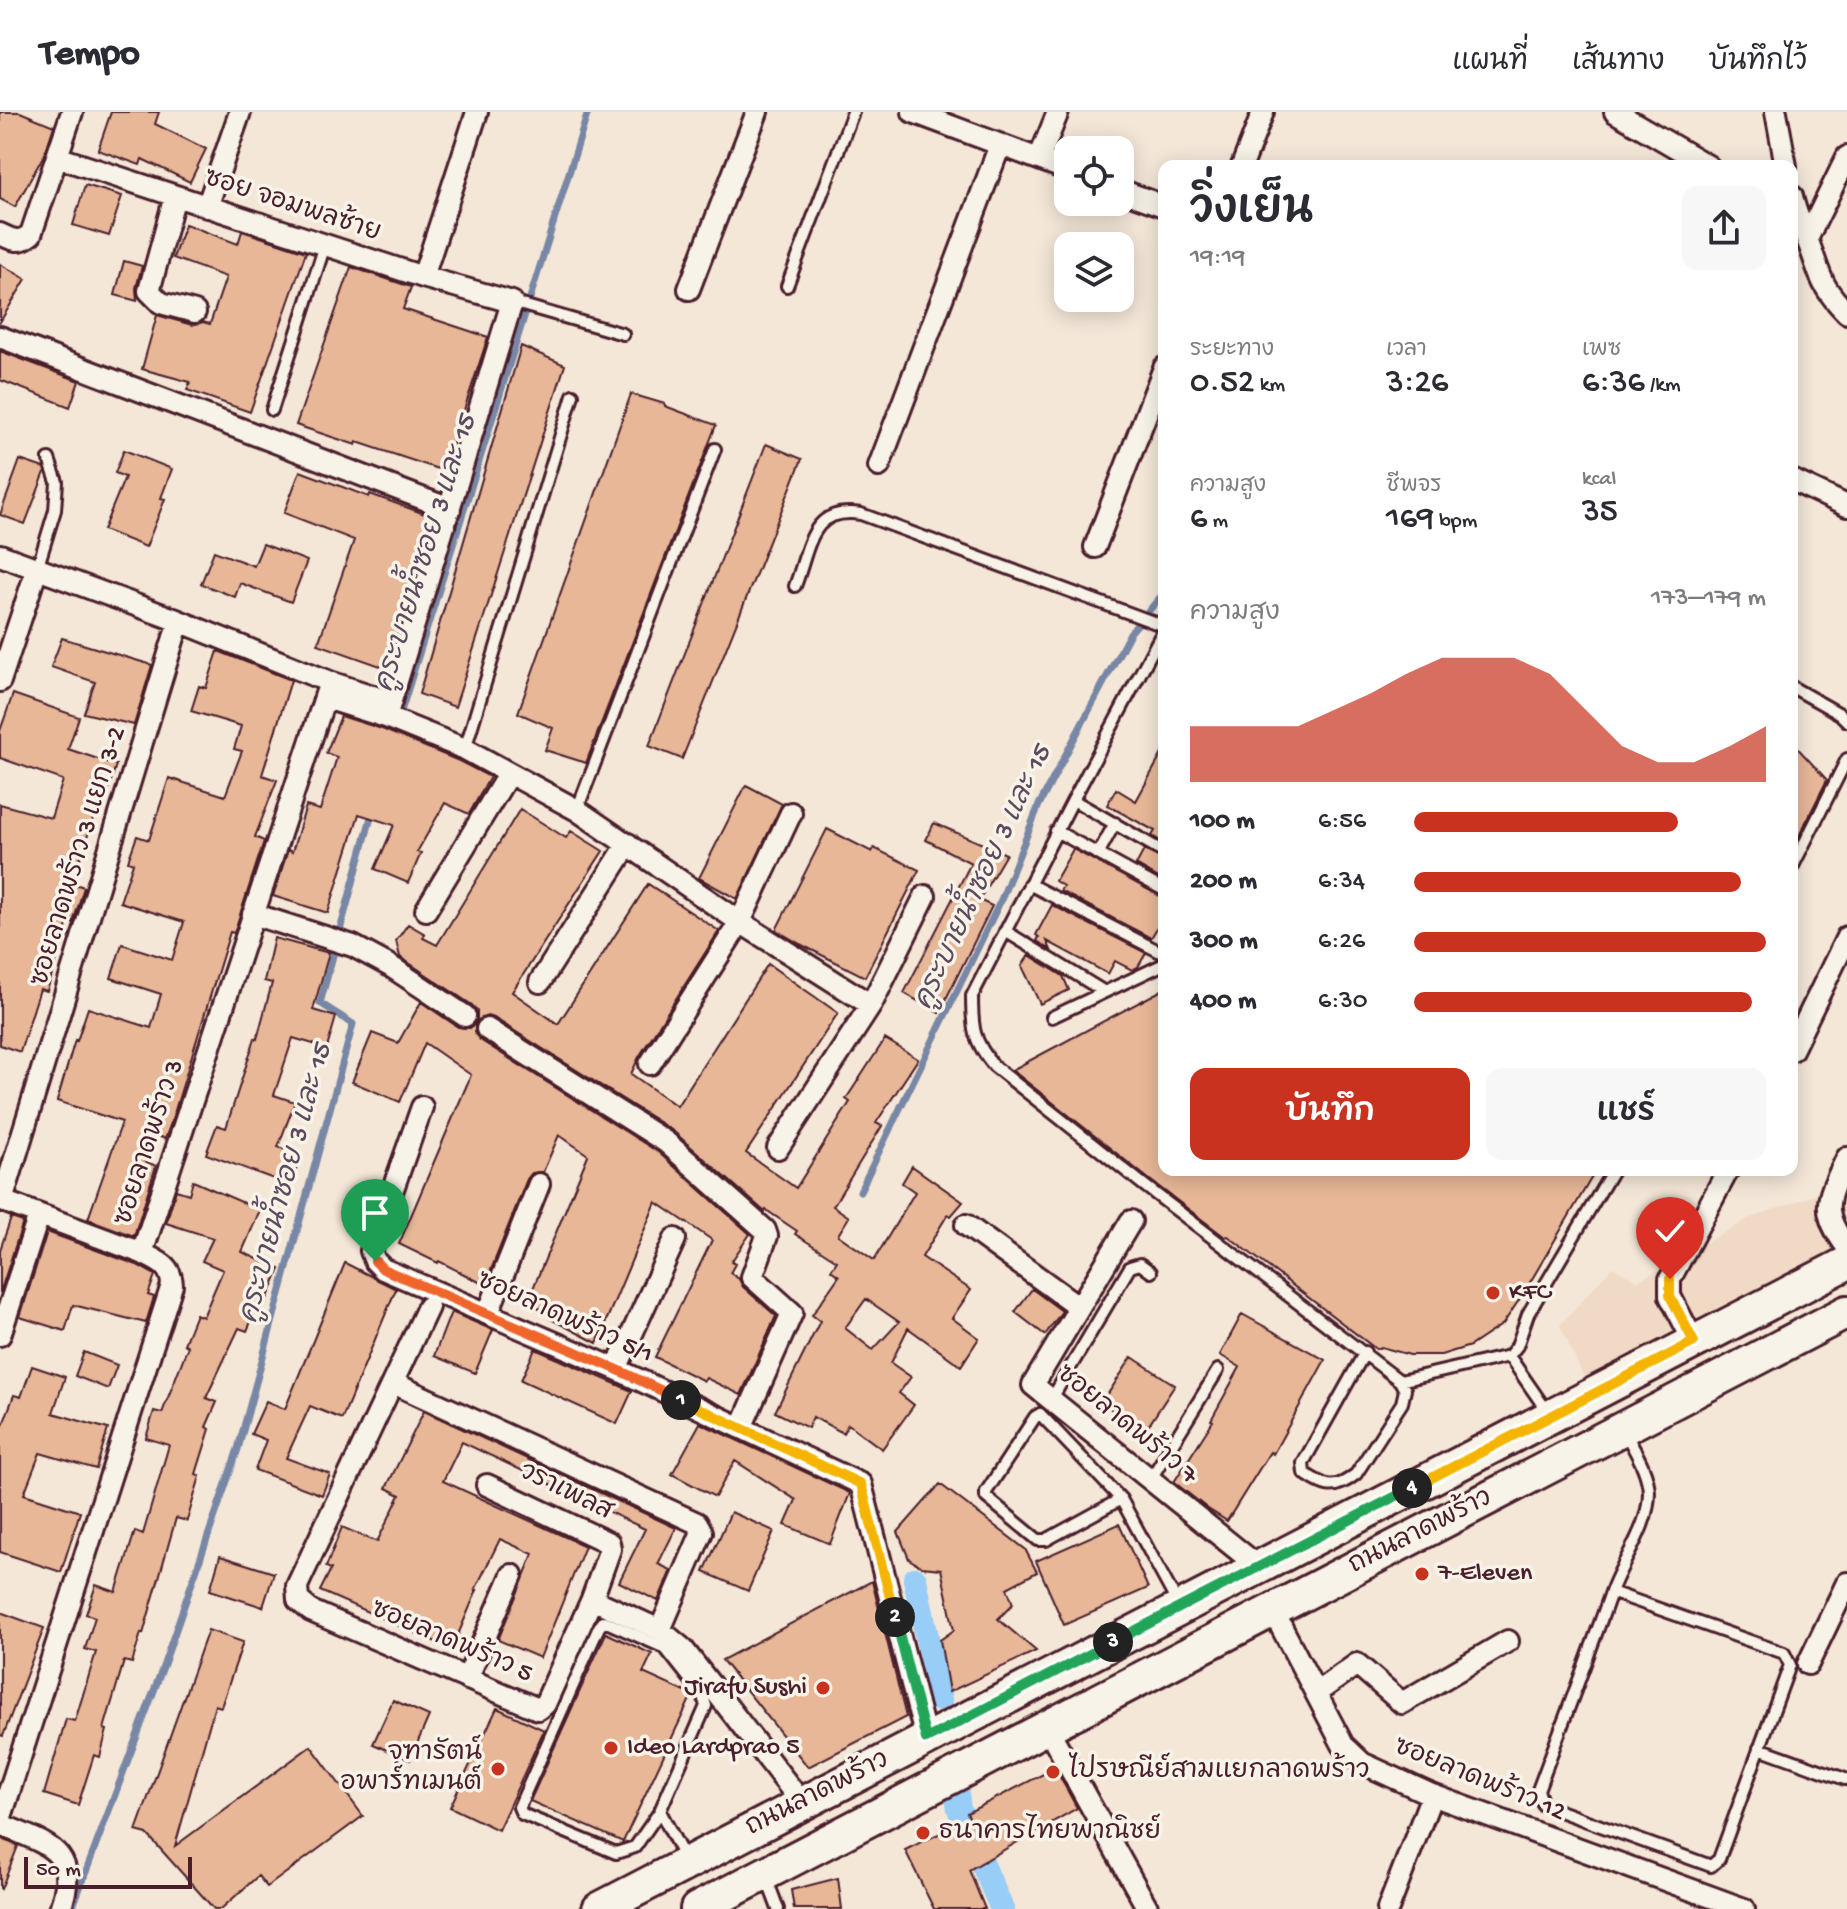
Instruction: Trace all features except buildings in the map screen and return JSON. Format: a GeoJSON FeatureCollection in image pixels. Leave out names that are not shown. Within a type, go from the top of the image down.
{"type":"FeatureCollection","features":[{"type":"Feature","properties":{"kind":"main road","name":"ถนนลาดพร้าว"},"geometry":{"type":"LineString","coordinates":[[599,1909],[1847,1263]]}},
{"type":"Feature","properties":{"kind":"main road","name":"ถนนลาดพร้าว"},"geometry":{"type":"LineString","coordinates":[[700,1908],[1847,1312]]}},
{"type":"Feature","properties":{"kind":"main road"},"geometry":{"type":"LineString","coordinates":[[857,1775],[878,1816]]}},
{"type":"Feature","properties":{"kind":"main road"},"geometry":{"type":"LineString","coordinates":[[746,1832],[765,1874]]}},
{"type":"Feature","properties":{"kind":"street"},"geometry":{"type":"LineString","coordinates":[[0,234],[16,242],[23,241],[31,234],[72,112]]}},
{"type":"Feature","properties":{"kind":"street"},"geometry":{"type":"LineString","coordinates":[[207,207],[240,112]]}},
{"type":"Feature","properties":{"kind":"street"},"geometry":{"type":"LineString","coordinates":[[423,277],[477,112]]}},
{"type":"Feature","properties":{"kind":"street"},"geometry":{"type":"LineString","coordinates":[[689,289],[757,112]]}},
{"type":"Feature","properties":{"kind":"street"},"geometry":{"type":"LineString","coordinates":[[913,112],[953,119],[1000,145],[1054,165]]}},
{"type":"Feature","properties":{"kind":"street"},"geometry":{"type":"LineString","coordinates":[[1039,159],[1058,112]]}},
{"type":"Feature","properties":{"kind":"street"},"geometry":{"type":"LineString","coordinates":[[1244,160],[1263,112]]}},
{"type":"Feature","properties":{"kind":"street"},"geometry":{"type":"LineString","coordinates":[[1615,112],[1698,160]]}},
{"type":"Feature","properties":{"kind":"street"},"geometry":{"type":"LineString","coordinates":[[1776,112],[1785,160]]}},
{"type":"Feature","properties":{"kind":"street"},"geometry":{"type":"LineString","coordinates":[[879,466],[1000,145]]}},
{"type":"Feature","properties":{"kind":"street","name":"ซอย จอมพลซ้าย"},"geometry":{"type":"LineString","coordinates":[[57,157],[423,277],[514,303]]}},
{"type":"Feature","properties":{"kind":"street"},"geometry":{"type":"LineString","coordinates":[[1807,239],[1847,157]]}},
{"type":"Feature","properties":{"kind":"street"},"geometry":{"type":"LineString","coordinates":[[1134,195],[1158,204]]}},
{"type":"Feature","properties":{"kind":"street"},"geometry":{"type":"LineString","coordinates":[[175,196],[149,291],[161,303],[195,312]]}},
{"type":"Feature","properties":{"kind":"street"},"geometry":{"type":"LineString","coordinates":[[1798,223],[1807,239],[1819,278],[1830,296],[1847,313]]}},
{"type":"Feature","properties":{"kind":"street"},"geometry":{"type":"LineString","coordinates":[[394,716],[450,509],[514,303]]}},
{"type":"Feature","properties":{"kind":"street"},"geometry":{"type":"LineString","coordinates":[[0,337],[450,509]]}},
{"type":"Feature","properties":{"kind":"street"},"geometry":{"type":"LineString","coordinates":[[1095,547],[1158,384]]}},
{"type":"Feature","properties":{"kind":"street"},"geometry":{"type":"LineString","coordinates":[[1798,483],[1847,506]]}},
{"type":"Feature","properties":{"kind":"street"},"geometry":{"type":"LineString","coordinates":[[0,555],[179,621],[465,749],[577,810],[740,922],[871,1005]]}},
{"type":"Feature","properties":{"kind":"street"},"geometry":{"type":"LineString","coordinates":[[0,681],[4,653],[37,569]]}},
{"type":"Feature","properties":{"kind":"street","name":"ซอยลาดพร้าว 3 แยก 3-2"},"geometry":{"type":"LineString","coordinates":[[1,1200],[179,621]]}},
{"type":"Feature","properties":{"kind":"street","name":"ซอยลาดพร้าว 3"},"geometry":{"type":"LineString","coordinates":[[60,1909],[65,1895],[65,1864],[56,1850],[0,1822],[172,1285],[172,1274],[166,1265],[142,1253],[328,690]]}},
{"type":"Feature","properties":{"kind":"street"},"geometry":{"type":"LineString","coordinates":[[426,910],[509,773]]}},
{"type":"Feature","properties":{"kind":"street"},"geometry":{"type":"LineString","coordinates":[[650,1064],[740,922],[791,813]]}},
{"type":"Feature","properties":{"kind":"street"},"geometry":{"type":"LineString","coordinates":[[540,982],[628,844]]}},
{"type":"Feature","properties":{"kind":"street"},"geometry":{"type":"LineString","coordinates":[[778,1148],[871,1005],[925,896]]}},
{"type":"Feature","properties":{"kind":"street"},"geometry":{"type":"LineString","coordinates":[[253,914],[338,940],[390,966],[465,1016]]}},
{"type":"Feature","properties":{"kind":"street"},"geometry":{"type":"LineString","coordinates":[[1798,1038],[1847,937]]}},
{"type":"Feature","properties":{"kind":"street"},"geometry":{"type":"LineString","coordinates":[[487,1029],[666,1142],[765,1230],[767,1236],[752,1277],[792,1313],[741,1428]]}},
{"type":"Feature","properties":{"kind":"street","name":"ซอยลาดพร้าว 5/1"},"geometry":{"type":"LineString","coordinates":[[422,1107],[371,1251],[375,1261],[383,1269],[616,1369],[861,1484],[926,1739]]}},
{"type":"Feature","properties":{"kind":"street"},"geometry":{"type":"LineString","coordinates":[[1847,1158],[1832,1190],[1828,1209],[1832,1228],[1847,1247]]}},
{"type":"Feature","properties":{"kind":"street"},"geometry":{"type":"LineString","coordinates":[[1694,1342],[1670,1296],[1670,1279],[1725,1176]]}},
{"type":"Feature","properties":{"kind":"street"},"geometry":{"type":"LineString","coordinates":[[488,1313],[539,1184]]}},
{"type":"Feature","properties":{"kind":"street"},"geometry":{"type":"LineString","coordinates":[[1,1200],[142,1253]]}},
{"type":"Feature","properties":{"kind":"street"},"geometry":{"type":"LineString","coordinates":[[0,1335],[39,1215]]}},
{"type":"Feature","properties":{"kind":"street","name":"ซอยลาดพร้าว 7"},"geometry":{"type":"LineString","coordinates":[[1131,1221],[1033,1382],[1034,1387],[1259,1567]]}},
{"type":"Feature","properties":{"kind":"street"},"geometry":{"type":"LineString","coordinates":[[966,1225],[1079,1307]]}},
{"type":"Feature","properties":{"kind":"street"},"geometry":{"type":"LineString","coordinates":[[616,1369],[675,1239]]}},
{"type":"Feature","properties":{"kind":"street","name":"ซอยลาดพร้าว 5"},"geometry":{"type":"LineString","coordinates":[[428,1307],[297,1586],[298,1600],[311,1611],[538,1709],[592,1599]]}},
{"type":"Feature","properties":{"kind":"street"},"geometry":{"type":"LineString","coordinates":[[393,1383],[697,1523],[702,1532],[660,1630]]}},
{"type":"Feature","properties":{"kind":"street","name":"วราเพลส"},"geometry":{"type":"LineString","coordinates":[[487,1485],[609,1543],[610,1549],[592,1599]]}},
{"type":"Feature","properties":{"kind":"street"},"geometry":{"type":"LineString","coordinates":[[467,1679],[512,1575]]}},
{"type":"Feature","properties":{"kind":"street"},"geometry":{"type":"LineString","coordinates":[[1808,1664],[1847,1583]]}},
{"type":"Feature","properties":{"kind":"street"},"geometry":{"type":"LineString","coordinates":[[592,1599],[660,1630],[683,1649],[802,1803]]}},
{"type":"Feature","properties":{"kind":"street","name":"ซอยลาดพร้าว 12"},"geometry":{"type":"LineString","coordinates":[[1272,1609],[1343,1745],[1362,1763],[1432,1795],[1744,1909]]}},
{"type":"Feature","properties":{"kind":"street"},"geometry":{"type":"LineString","coordinates":[[1316,1693],[1357,1664],[1402,1703],[1508,1641]]}},
{"type":"Feature","properties":{"kind":"street"},"geometry":{"type":"LineString","coordinates":[[1047,1727],[1148,1909]]}},
{"type":"Feature","properties":{"kind":"street"},"geometry":{"type":"LineString","coordinates":[[1388,1909],[1432,1795]]}},
{"type":"Feature","properties":{"kind":"lane"},"geometry":{"type":"LineString","coordinates":[[787,286],[853,112]]}},
{"type":"Feature","properties":{"kind":"lane"},"geometry":{"type":"LineString","coordinates":[[272,410],[325,245]]}},
{"type":"Feature","properties":{"kind":"lane"},"geometry":{"type":"LineString","coordinates":[[514,303],[623,334]]}},
{"type":"Feature","properties":{"kind":"lane"},"geometry":{"type":"LineString","coordinates":[[465,749],[573,395]]}},
{"type":"Feature","properties":{"kind":"lane"},"geometry":{"type":"LineString","coordinates":[[577,810],[715,449]]}},
{"type":"Feature","properties":{"kind":"lane"},"geometry":{"type":"LineString","coordinates":[[37,569],[55,510],[57,482],[49,459]]}},
{"type":"Feature","properties":{"kind":"lane"},"geometry":{"type":"LineString","coordinates":[[795,586],[822,521],[844,511],[861,514],[1158,624]]}},
{"type":"Feature","properties":{"kind":"lane"},"geometry":{"type":"LineString","coordinates":[[1158,638],[972,996],[972,1030],[980,1050],[994,1066],[1145,1186],[1365,1352],[1400,1381],[1405,1390],[1402,1403],[1356,1474],[1346,1482],[1323,1486],[1304,1473],[1303,1463],[1365,1352]]}},
{"type":"Feature","properties":{"kind":"lane"},"geometry":{"type":"LineString","coordinates":[[1798,690],[1847,721]]}},
{"type":"Feature","properties":{"kind":"lane"},"geometry":{"type":"LineString","coordinates":[[1798,856],[1847,759]]}},
{"type":"Feature","properties":{"kind":"lane"},"geometry":{"type":"LineString","coordinates":[[1073,800],[1158,848]]}},
{"type":"Feature","properties":{"kind":"lane"},"geometry":{"type":"LineString","coordinates":[[1098,854],[1115,823]]}},
{"type":"Feature","properties":{"kind":"lane"},"geometry":{"type":"LineString","coordinates":[[1056,831],[1158,887]]}},
{"type":"Feature","properties":{"kind":"lane"},"geometry":{"type":"LineString","coordinates":[[1029,884],[1158,951]]}},
{"type":"Feature","properties":{"kind":"lane"},"geometry":{"type":"LineString","coordinates":[[1005,931],[1103,991]]}},
{"type":"Feature","properties":{"kind":"lane"},"geometry":{"type":"LineString","coordinates":[[1052,1017],[1158,967]]}},
{"type":"Feature","properties":{"kind":"lane"},"geometry":{"type":"LineString","coordinates":[[1400,1381],[1509,1356],[1517,1346],[1528,1314],[1609,1176]]}},
{"type":"Feature","properties":{"kind":"lane"},"geometry":{"type":"LineString","coordinates":[[1051,1400],[1130,1267],[1140,1264],[1151,1272]]}},
{"type":"Feature","properties":{"kind":"lane"},"geometry":{"type":"LineString","coordinates":[[1509,1356],[1550,1416]]}},
{"type":"Feature","properties":{"kind":"lane"},"geometry":{"type":"LineString","coordinates":[[1150,1480],[1218,1370]]}},
{"type":"Feature","properties":{"kind":"lane"},"geometry":{"type":"LineString","coordinates":[[1121,1499],[1046,1540],[1038,1540],[986,1497],[986,1492],[1035,1417],[1040,1414],[1121,1499],[1180,1608]]}},
{"type":"Feature","properties":{"kind":"lane"},"geometry":{"type":"LineString","coordinates":[[1611,1592],[1784,1653],[1789,1658],[1790,1665],[1719,1859],[1709,1867],[1543,1805],[1538,1790],[1611,1592],[1640,1530],[1649,1496],[1648,1477],[1623,1429]]}},
{"type":"Feature","properties":{"kind":"lane"},"geometry":{"type":"LineString","coordinates":[[604,1621],[665,1648],[706,1703],[660,1811],[635,1847],[616,1853],[519,1811],[586,1654],[604,1621]]}},
{"type":"Feature","properties":{"kind":"lane"},"geometry":{"type":"LineString","coordinates":[[1759,1748],[1845,1779]]}},
{"type":"Feature","properties":{"kind":"lane"},"geometry":{"type":"LineString","coordinates":[[660,1811],[687,1863]]}},
{"type":"Feature","properties":{"kind":"lane"},"geometry":{"type":"LineString","coordinates":[[765,1874],[778,1909]]}},
{"type":"Feature","properties":{"kind":"shaded area"},"geometry":{"type":"Polygon","coordinates":[[[1847,1184],[1847,1244],[1585,1380],[1560,1325],[1612,1267],[1638,1281],[1750,1218],[1847,1184]]]}},
{"type":"Feature","properties":{"kind":"waterway","name":"คูระบายน้ำซอย 3 และ 15"},"geometry":{"type":"LineString","coordinates":[[398,721],[588,112]]}},
{"type":"Feature","properties":{"kind":"waterway","name":"คูระบายน้ำซอย 3 และ 15"},"geometry":{"type":"LineString","coordinates":[[860,1191],[1001,900],[1039,805],[1130,633],[1158,600]]}},
{"type":"Feature","properties":{"kind":"waterway","name":"คูระบายน้ำซอย 3 และ 15"},"geometry":{"type":"LineString","coordinates":[[72,1909],[164,1664],[238,1449],[353,1024],[320,1003],[373,810]]}},
{"type":"Feature","properties":{"kind":"waterway"},"geometry":{"type":"LineString","coordinates":[[915,1579],[940,1700]]}},
{"type":"Feature","properties":{"kind":"waterway"},"geometry":{"type":"LineString","coordinates":[[957,1794],[959,1809],[1002,1909]]}},
{"type":"Feature","properties":{"kind":"place","name":"KFC"},"geometry":{"type":"Point","coordinates":[1493,1293]}},
{"type":"Feature","properties":{"kind":"place","name":"7-Eleven"},"geometry":{"type":"Point","coordinates":[1422,1574]}},
{"type":"Feature","properties":{"kind":"place","name":"Jirafu Sushi"},"geometry":{"type":"Point","coordinates":[823,1688]}},
{"type":"Feature","properties":{"kind":"place","name":"Ideo Lardprao 5"},"geometry":{"type":"Point","coordinates":[611,1748]}},
{"type":"Feature","properties":{"kind":"place","name":"จุฑารัตน์ อพาร์ทเมนต์"},"geometry":{"type":"Point","coordinates":[498,1769]}},
{"type":"Feature","properties":{"kind":"place","name":"ไปรษณีย์สามแยกลาดพร้าว"},"geometry":{"type":"Point","coordinates":[1053,1772]}},
{"type":"Feature","properties":{"kind":"place","name":"ธนาคารไทยพาณิชย์"},"geometry":{"type":"Point","coordinates":[923,1833]}},
{"type":"Feature","properties":{"kind":"route"},"geometry":{"type":"LineString","coordinates":[[375,1261],[383,1269],[616,1369],[861,1484],[926,1739],[1694,1342],[1670,1296],[1670,1279]]}}]}
